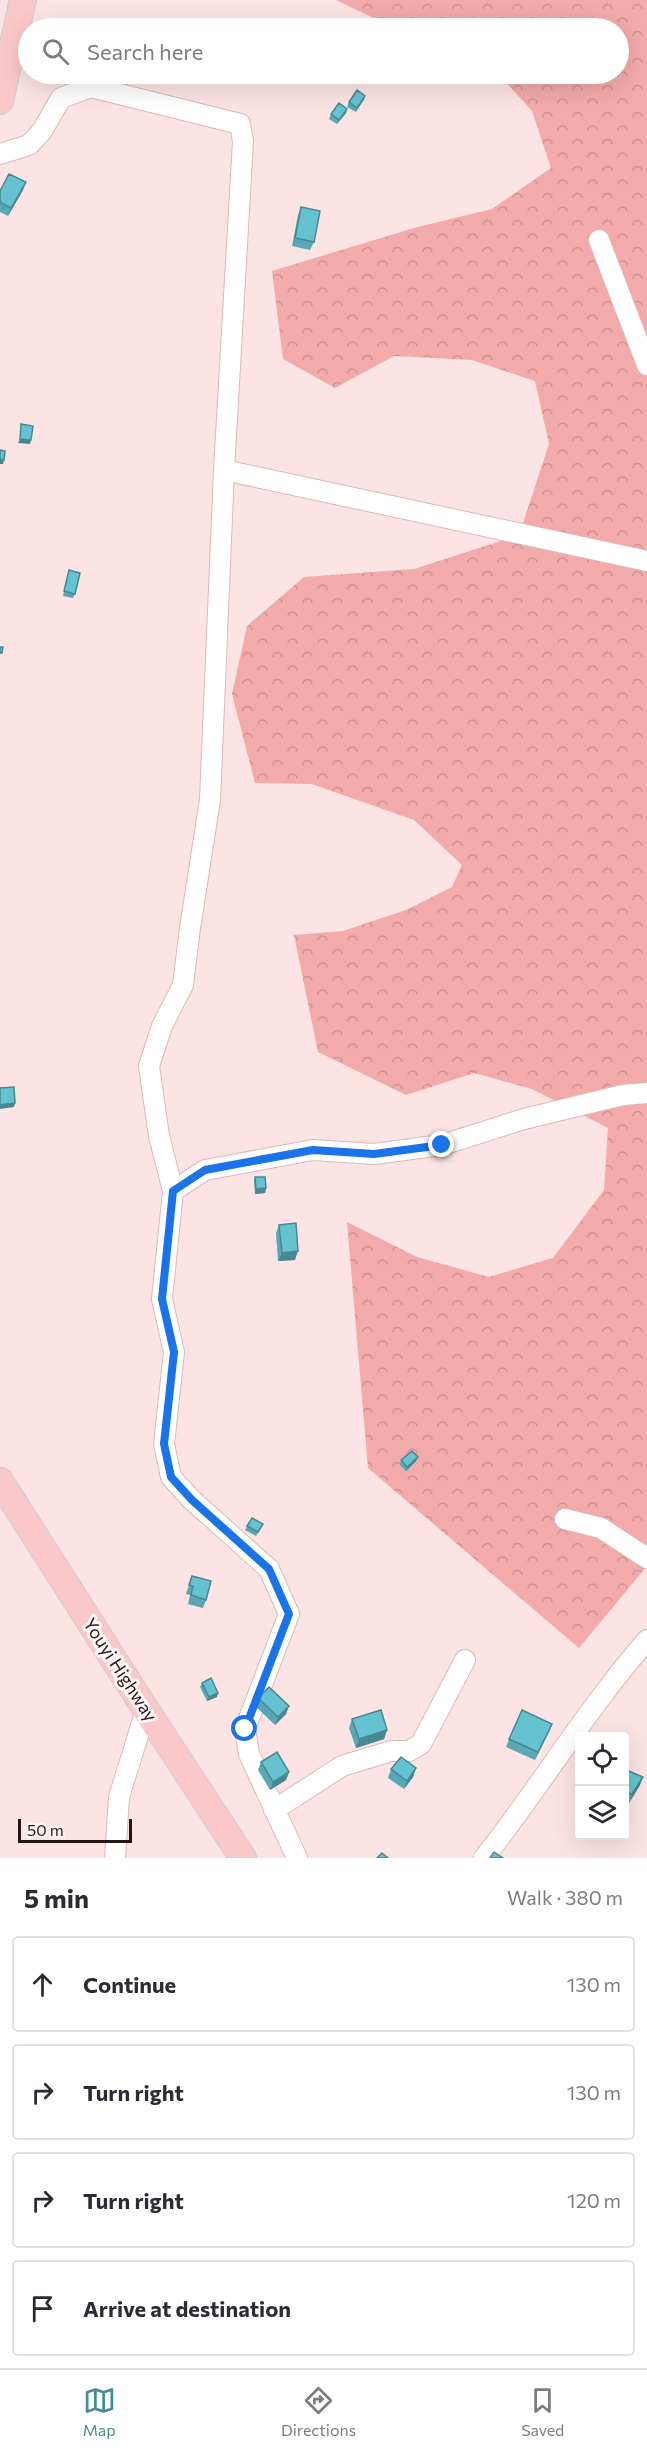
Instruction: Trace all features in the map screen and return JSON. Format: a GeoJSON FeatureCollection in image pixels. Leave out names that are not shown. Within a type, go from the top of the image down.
{"type":"FeatureCollection","features":[{"type":"Feature","properties":{"kind":"main road"},"geometry":{"type":"LineString","coordinates":[[19,18],[23,0]]}},
{"type":"Feature","properties":{"kind":"main road"},"geometry":{"type":"LineString","coordinates":[[0,101],[18,22]]}},
{"type":"Feature","properties":{"kind":"main road","name":"Youyi Highway"},"geometry":{"type":"LineString","coordinates":[[0,1481],[243,1858]]}},
{"type":"Feature","properties":{"kind":"street"},"geometry":{"type":"LineString","coordinates":[[0,154],[29,145],[42,131],[60,98],[91,87],[240,124],[243,141],[224,470],[210,800],[189,928],[183,985],[162,1026],[149,1065],[159,1136],[173,1191],[162,1299],[174,1352],[164,1444],[171,1477],[192,1500],[269,1569],[289,1614],[245,1729],[249,1754],[297,1858]]}},
{"type":"Feature","properties":{"kind":"street"},"geometry":{"type":"LineString","coordinates":[[599,240],[647,365]]}},
{"type":"Feature","properties":{"kind":"street"},"geometry":{"type":"LineString","coordinates":[[224,470],[647,561]]}},
{"type":"Feature","properties":{"kind":"street"},"geometry":{"type":"LineString","coordinates":[[173,1191],[205,1170],[313,1150],[374,1154],[442,1145],[524,1119],[623,1095],[647,1093]]}},
{"type":"Feature","properties":{"kind":"street"},"geometry":{"type":"LineString","coordinates":[[565,1519],[601,1528],[647,1558]]}},
{"type":"Feature","properties":{"kind":"street"},"geometry":{"type":"LineString","coordinates":[[484,1858],[516,1818],[552,1763],[614,1679],[647,1640]]}},
{"type":"Feature","properties":{"kind":"street"},"geometry":{"type":"LineString","coordinates":[[274,1810],[342,1766],[391,1751],[409,1751],[421,1744],[465,1660]]}},
{"type":"Feature","properties":{"kind":"street"},"geometry":{"type":"LineString","coordinates":[[115,1858],[119,1797],[146,1710]]}},
{"type":"Feature","properties":{"kind":"green space"},"geometry":{"type":"Polygon","coordinates":[[[336,0],[647,0],[647,1566],[579,1648],[368,1468],[347,1222],[417,1257],[489,1277],[553,1258],[604,1190],[608,1128],[532,1089],[474,1073],[406,1095],[318,1052],[294,935],[343,931],[406,910],[452,887],[462,865],[414,820],[312,784],[255,783],[232,694],[247,626],[304,577],[414,569],[519,535],[549,444],[535,381],[472,360],[394,356],[335,388],[283,359],[272,271],[414,228],[492,209],[551,168],[532,111],[507,84],[629,84],[629,18],[374,18],[336,0]]]}},
{"type":"Feature","properties":{"kind":"building"},"geometry":{"type":"Polygon","coordinates":[[[357,90],[365,96],[357,108],[349,102],[357,90]]]}},
{"type":"Feature","properties":{"kind":"building"},"geometry":{"type":"Polygon","coordinates":[[[339,103],[347,109],[339,120],[331,114],[339,103]]]}},
{"type":"Feature","properties":{"kind":"building"},"geometry":{"type":"Polygon","coordinates":[[[9,174],[26,182],[11,208],[0,202],[0,191],[9,174]]]}},
{"type":"Feature","properties":{"kind":"building"},"geometry":{"type":"Polygon","coordinates":[[[301,207],[320,211],[314,242],[295,238],[301,207]]]}},
{"type":"Feature","properties":{"kind":"building"},"geometry":{"type":"Polygon","coordinates":[[[21,424],[33,426],[31,440],[20,439],[21,424]]]}},
{"type":"Feature","properties":{"kind":"building"},"geometry":{"type":"Polygon","coordinates":[[[0,450],[5,451],[4,460],[0,459],[0,450]]]}},
{"type":"Feature","properties":{"kind":"building"},"geometry":{"type":"Polygon","coordinates":[[[69,570],[80,573],[75,594],[64,591],[69,570]]]}},
{"type":"Feature","properties":{"kind":"building"},"geometry":{"type":"Polygon","coordinates":[[[14,1087],[15,1103],[0,1105],[0,1088],[14,1087]]]}},
{"type":"Feature","properties":{"kind":"building"},"geometry":{"type":"Polygon","coordinates":[[[255,1177],[265,1177],[266,1188],[256,1189],[255,1177]]]}},
{"type":"Feature","properties":{"kind":"building"},"geometry":{"type":"Polygon","coordinates":[[[296,1223],[298,1251],[282,1253],[279,1225],[296,1223]]]}},
{"type":"Feature","properties":{"kind":"building"},"geometry":{"type":"Polygon","coordinates":[[[412,1451],[418,1457],[407,1467],[401,1460],[412,1451]]]}},
{"type":"Feature","properties":{"kind":"building"},"geometry":{"type":"Polygon","coordinates":[[[252,1518],[263,1524],[258,1532],[247,1526],[252,1518]]]}},
{"type":"Feature","properties":{"kind":"building"},"geometry":{"type":"Polygon","coordinates":[[[192,1576],[211,1581],[206,1600],[191,1595],[193,1586],[189,1585],[192,1576]]]}},
{"type":"Feature","properties":{"kind":"building"},"geometry":{"type":"Polygon","coordinates":[[[211,1678],[218,1693],[209,1697],[202,1683],[211,1678]]]}},
{"type":"Feature","properties":{"kind":"building"},"geometry":{"type":"Polygon","coordinates":[[[269,1687],[289,1706],[278,1717],[258,1698],[269,1687]]]}},
{"type":"Feature","properties":{"kind":"building"},"geometry":{"type":"Polygon","coordinates":[[[381,1710],[387,1730],[359,1739],[352,1719],[381,1710]]]}},
{"type":"Feature","properties":{"kind":"building"},"geometry":{"type":"Polygon","coordinates":[[[522,1710],[552,1724],[538,1752],[509,1739],[522,1710]]]}},
{"type":"Feature","properties":{"kind":"building"},"geometry":{"type":"Polygon","coordinates":[[[277,1752],[289,1772],[273,1782],[261,1762],[277,1752]]]}},
{"type":"Feature","properties":{"kind":"building"},"geometry":{"type":"Polygon","coordinates":[[[401,1757],[416,1768],[407,1781],[391,1769],[401,1757]]]}},
{"type":"Feature","properties":{"kind":"building"},"geometry":{"type":"Polygon","coordinates":[[[629,1771],[643,1777],[632,1794],[629,1793],[629,1771]]]}},
{"type":"Feature","properties":{"kind":"building"},"geometry":{"type":"Polygon","coordinates":[[[494,1852],[503,1858],[490,1858],[494,1852]]]}},
{"type":"Feature","properties":{"kind":"building"},"geometry":{"type":"Polygon","coordinates":[[[382,1853],[388,1858],[377,1858],[382,1853]]]}},
{"type":"Feature","properties":{"kind":"route"},"geometry":{"type":"LineString","coordinates":[[245,1729],[289,1614],[269,1569],[192,1500],[171,1477],[164,1444],[174,1352],[162,1299],[173,1191],[205,1170],[313,1150],[374,1154],[442,1145]]}}]}
